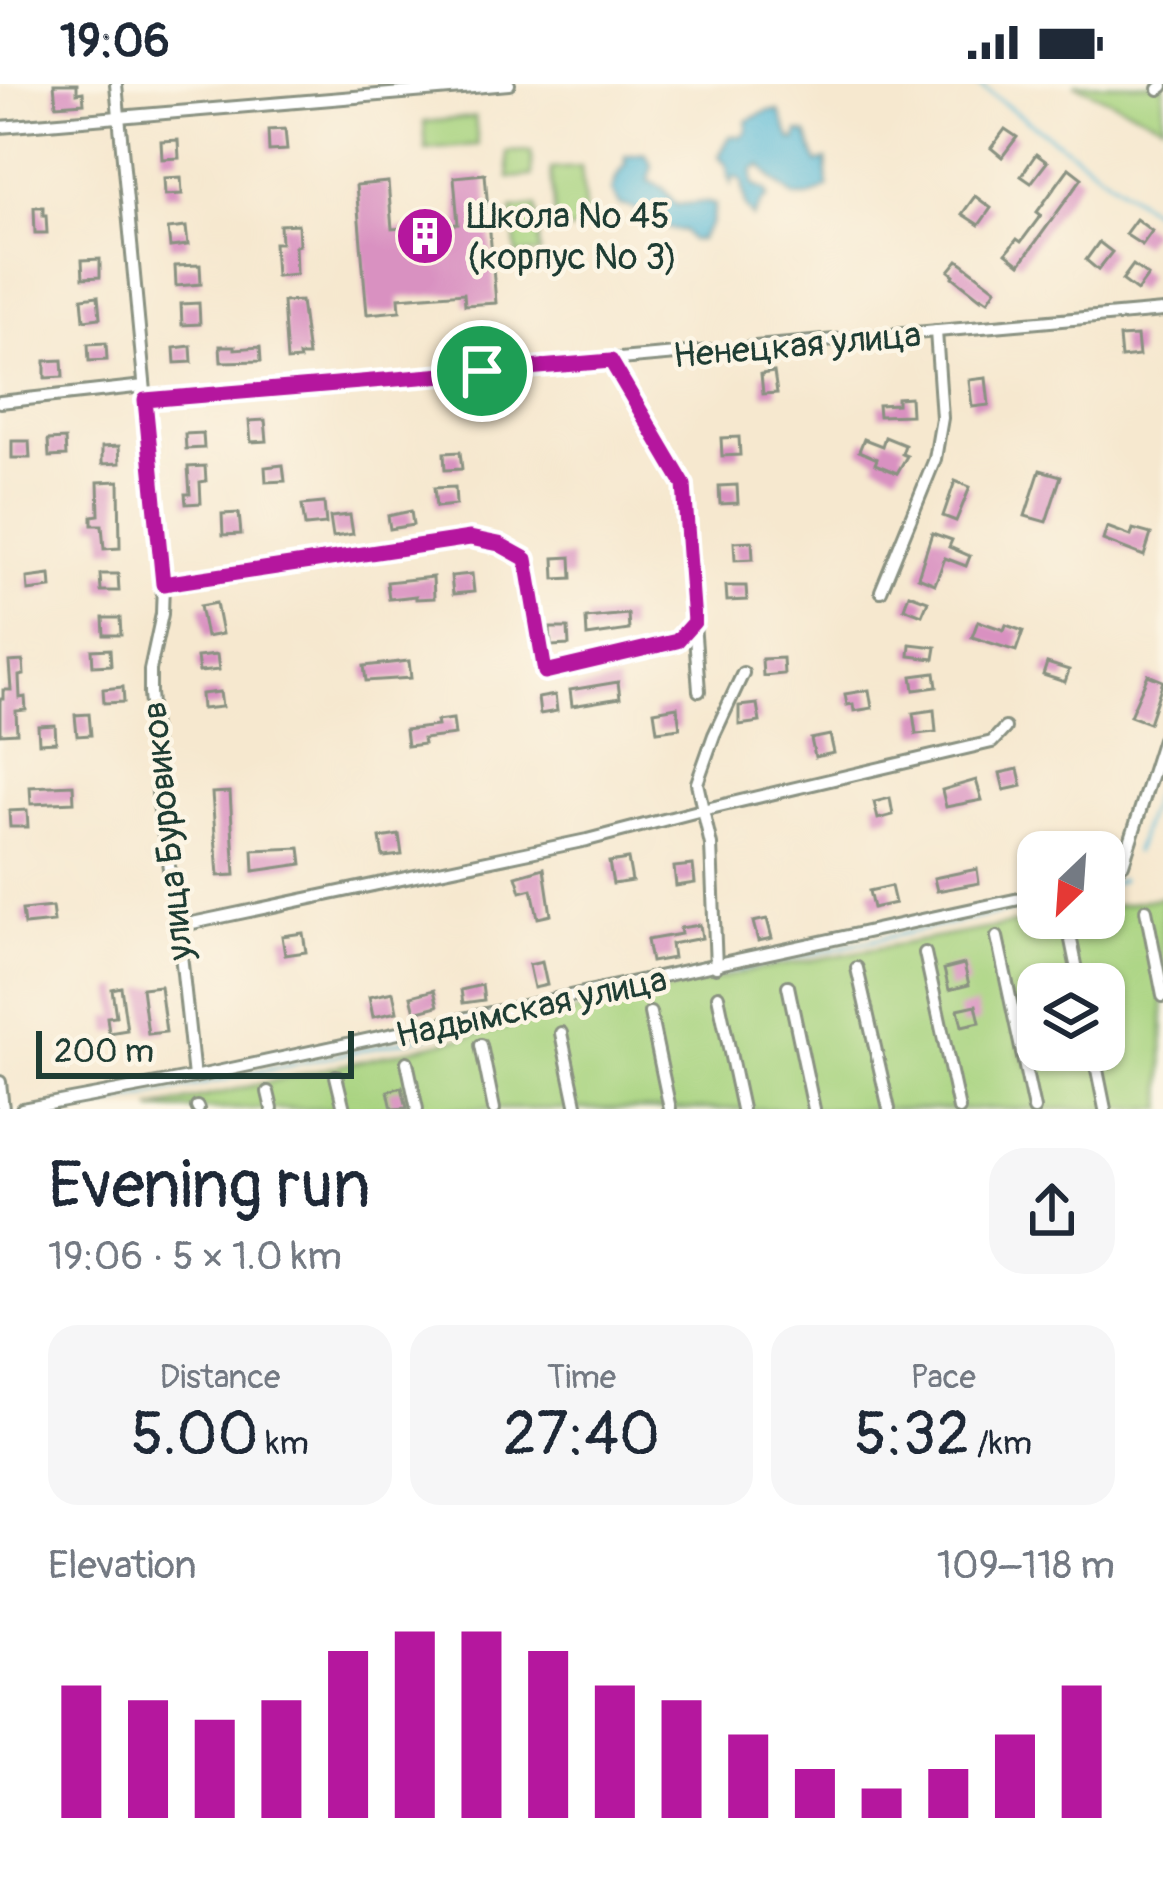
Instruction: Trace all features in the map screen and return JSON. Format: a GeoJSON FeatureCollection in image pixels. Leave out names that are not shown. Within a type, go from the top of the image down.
{"type":"FeatureCollection","features":[{"type":"Feature","properties":{"kind":"street","name":"улица Буровиков"},"geometry":{"type":"LineString","coordinates":[[116,84],[163,584],[150,694],[159,804],[194,1077]]}},
{"type":"Feature","properties":{"kind":"street"},"geometry":{"type":"LineString","coordinates":[[0,127],[509,84]]}},
{"type":"Feature","properties":{"kind":"street","name":"Ненецкая улица"},"geometry":{"type":"LineString","coordinates":[[145,400],[1163,311]]}},
{"type":"Feature","properties":{"kind":"street"},"geometry":{"type":"LineString","coordinates":[[881,591],[935,459],[942,418],[936,332]]}},
{"type":"Feature","properties":{"kind":"street"},"geometry":{"type":"LineString","coordinates":[[611,361],[684,485],[699,691]]}},
{"type":"Feature","properties":{"kind":"street"},"geometry":{"type":"LineString","coordinates":[[0,402],[143,386]]}},
{"type":"Feature","properties":{"kind":"street"},"geometry":{"type":"LineString","coordinates":[[163,584],[470,538],[499,544],[526,559],[545,672],[677,641],[694,622]]}},
{"type":"Feature","properties":{"kind":"street"},"geometry":{"type":"LineString","coordinates":[[716,967],[711,845],[697,783],[742,673]]}},
{"type":"Feature","properties":{"kind":"street"},"geometry":{"type":"LineString","coordinates":[[178,926],[587,840],[992,742],[1005,728]]}},
{"type":"Feature","properties":{"kind":"street"},"geometry":{"type":"LineString","coordinates":[[1125,861],[1163,739]]}},
{"type":"Feature","properties":{"kind":"street","name":"Надымская улица"},"geometry":{"type":"LineString","coordinates":[[22,1109],[194,1077],[1017,900]]}},
{"type":"Feature","properties":{"kind":"street"},"geometry":{"type":"LineString","coordinates":[[1146,910],[1163,996]]}},
{"type":"Feature","properties":{"kind":"street"},"geometry":{"type":"LineString","coordinates":[[997,937],[1034,1109]]}},
{"type":"Feature","properties":{"kind":"street"},"geometry":{"type":"LineString","coordinates":[[925,953],[959,1109]]}},
{"type":"Feature","properties":{"kind":"street"},"geometry":{"type":"LineString","coordinates":[[857,968],[889,1109]]}},
{"type":"Feature","properties":{"kind":"street"},"geometry":{"type":"LineString","coordinates":[[788,986],[814,1109]]}},
{"type":"Feature","properties":{"kind":"street"},"geometry":{"type":"LineString","coordinates":[[718,996],[742,1109]]}},
{"type":"Feature","properties":{"kind":"street"},"geometry":{"type":"LineString","coordinates":[[650,1013],[670,1109]]}},
{"type":"Feature","properties":{"kind":"street"},"geometry":{"type":"LineString","coordinates":[[561,1033],[577,1109]]}},
{"type":"Feature","properties":{"kind":"street"},"geometry":{"type":"LineString","coordinates":[[481,1045],[494,1109]]}},
{"type":"Feature","properties":{"kind":"street"},"geometry":{"type":"LineString","coordinates":[[407,1062],[417,1109]]}},
{"type":"Feature","properties":{"kind":"street"},"geometry":{"type":"LineString","coordinates":[[1098,1071],[1106,1109]]}},
{"type":"Feature","properties":{"kind":"street"},"geometry":{"type":"LineString","coordinates":[[336,1076],[344,1109]]}},
{"type":"Feature","properties":{"kind":"street"},"geometry":{"type":"LineString","coordinates":[[0,1082],[3,1109]]}},
{"type":"Feature","properties":{"kind":"street"},"geometry":{"type":"LineString","coordinates":[[268,1092],[272,1109]]}},
{"type":"Feature","properties":{"kind":"green space"},"geometry":{"type":"Polygon","coordinates":[[[1074,84],[1163,84],[1163,124],[1074,84]]]}},
{"type":"Feature","properties":{"kind":"green space"},"geometry":{"type":"Polygon","coordinates":[[[475,117],[478,145],[426,150],[424,122],[475,117]]]}},
{"type":"Feature","properties":{"kind":"green space"},"geometry":{"type":"Polygon","coordinates":[[[531,151],[532,176],[509,178],[507,152],[531,151]]]}},
{"type":"Feature","properties":{"kind":"green space"},"geometry":{"type":"Polygon","coordinates":[[[581,167],[587,228],[556,231],[551,169],[581,167]]]}},
{"type":"Feature","properties":{"kind":"green space"},"geometry":{"type":"Polygon","coordinates":[[[536,206],[540,253],[517,255],[512,209],[536,206]]]}},
{"type":"Feature","properties":{"kind":"green space"},"geometry":{"type":"Polygon","coordinates":[[[1163,897],[1163,1109],[151,1109],[756,970],[1017,923],[1017,939],[1125,939],[1125,904],[1163,897]]]}},
{"type":"Feature","properties":{"kind":"water"},"geometry":{"type":"Polygon","coordinates":[[[779,111],[791,140],[796,140],[798,132],[807,134],[817,163],[826,160],[828,187],[808,197],[795,197],[761,165],[753,170],[753,185],[768,197],[753,218],[742,181],[735,176],[731,184],[719,156],[730,136],[742,136],[747,121],[779,111]]]}},
{"type":"Feature","properties":{"kind":"water"},"geometry":{"type":"Polygon","coordinates":[[[645,153],[652,165],[649,181],[663,188],[676,205],[715,205],[712,223],[700,240],[691,240],[684,230],[667,228],[620,205],[612,191],[626,164],[625,156],[645,153]]]}},
{"type":"Feature","properties":{"kind":"building"},"geometry":{"type":"Polygon","coordinates":[[[54,84],[77,84],[84,103],[56,105],[54,84]]]}},
{"type":"Feature","properties":{"kind":"building"},"geometry":{"type":"Polygon","coordinates":[[[285,129],[287,150],[269,151],[268,130],[285,129]]]}},
{"type":"Feature","properties":{"kind":"building"},"geometry":{"type":"Polygon","coordinates":[[[1005,129],[1017,137],[1002,157],[991,148],[1005,129]]]}},
{"type":"Feature","properties":{"kind":"building"},"geometry":{"type":"Polygon","coordinates":[[[178,140],[179,158],[162,159],[161,141],[178,140]]]}},
{"type":"Feature","properties":{"kind":"building"},"geometry":{"type":"Polygon","coordinates":[[[1036,154],[1047,162],[1031,183],[1021,176],[1036,154]]]}},
{"type":"Feature","properties":{"kind":"building"},"geometry":{"type":"Polygon","coordinates":[[[1069,168],[1082,178],[1020,264],[1006,253],[1017,239],[1021,242],[1069,168]]]}},
{"type":"Feature","properties":{"kind":"building","name":"Школа № 45 (корпус № 3)"},"geometry":{"type":"Polygon","coordinates":[[[485,174],[496,303],[465,305],[464,293],[399,298],[400,311],[367,314],[356,185],[388,182],[392,229],[458,224],[454,177],[485,174]]]}},
{"type":"Feature","properties":{"kind":"building"},"geometry":{"type":"Polygon","coordinates":[[[181,177],[182,194],[165,195],[164,178],[181,177]]]}},
{"type":"Feature","properties":{"kind":"building"},"geometry":{"type":"Polygon","coordinates":[[[975,196],[991,208],[979,225],[962,214],[975,196]]]}},
{"type":"Feature","properties":{"kind":"building"},"geometry":{"type":"Polygon","coordinates":[[[34,207],[43,207],[47,233],[35,233],[34,207]]]}},
{"type":"Feature","properties":{"kind":"building"},"geometry":{"type":"Polygon","coordinates":[[[1136,219],[1152,231],[1142,245],[1125,234],[1136,219]]]}},
{"type":"Feature","properties":{"kind":"building"},"geometry":{"type":"Polygon","coordinates":[[[298,224],[296,274],[276,276],[274,243],[281,243],[280,225],[298,224]]]}},
{"type":"Feature","properties":{"kind":"building"},"geometry":{"type":"Polygon","coordinates":[[[186,227],[188,245],[170,247],[168,229],[186,227]]]}},
{"type":"Feature","properties":{"kind":"building"},"geometry":{"type":"Polygon","coordinates":[[[1099,242],[1112,252],[1098,270],[1086,260],[1099,242]]]}},
{"type":"Feature","properties":{"kind":"building"},"geometry":{"type":"Polygon","coordinates":[[[100,259],[100,277],[83,278],[82,260],[100,259]]]}},
{"type":"Feature","properties":{"kind":"building"},"geometry":{"type":"Polygon","coordinates":[[[958,260],[996,289],[988,301],[953,277],[949,271],[958,260]]]}},
{"type":"Feature","properties":{"kind":"building"},"geometry":{"type":"Polygon","coordinates":[[[200,265],[201,284],[176,286],[175,266],[200,265]]]}},
{"type":"Feature","properties":{"kind":"building"},"geometry":{"type":"Polygon","coordinates":[[[1133,265],[1148,276],[1137,291],[1122,280],[1133,265]]]}},
{"type":"Feature","properties":{"kind":"building"},"geometry":{"type":"Polygon","coordinates":[[[98,296],[100,318],[84,320],[82,298],[98,296]]]}},
{"type":"Feature","properties":{"kind":"building"},"geometry":{"type":"Polygon","coordinates":[[[301,301],[308,356],[287,361],[283,302],[301,301]]]}},
{"type":"Feature","properties":{"kind":"building"},"geometry":{"type":"Polygon","coordinates":[[[199,303],[200,324],[182,325],[181,304],[199,303]]]}},
{"type":"Feature","properties":{"kind":"building"},"geometry":{"type":"Polygon","coordinates":[[[1137,336],[1139,356],[1121,358],[1119,337],[1137,336]]]}},
{"type":"Feature","properties":{"kind":"building"},"geometry":{"type":"Polygon","coordinates":[[[106,343],[107,360],[89,361],[88,344],[106,343]]]}},
{"type":"Feature","properties":{"kind":"building"},"geometry":{"type":"Polygon","coordinates":[[[191,346],[192,362],[175,363],[174,348],[191,346]]]}},
{"type":"Feature","properties":{"kind":"building"},"geometry":{"type":"Polygon","coordinates":[[[220,346],[260,347],[261,361],[221,362],[220,346]]]}},
{"type":"Feature","properties":{"kind":"building"},"geometry":{"type":"Polygon","coordinates":[[[62,360],[63,377],[45,378],[45,361],[62,360]]]}},
{"type":"Feature","properties":{"kind":"building"},"geometry":{"type":"Polygon","coordinates":[[[774,372],[777,393],[763,394],[761,374],[774,372]]]}},
{"type":"Feature","properties":{"kind":"building"},"geometry":{"type":"Polygon","coordinates":[[[986,378],[989,405],[972,407],[969,380],[986,378]]]}},
{"type":"Feature","properties":{"kind":"building"},"geometry":{"type":"Polygon","coordinates":[[[910,397],[911,415],[879,416],[878,405],[897,404],[897,398],[910,397]]]}},
{"type":"Feature","properties":{"kind":"building"},"geometry":{"type":"Polygon","coordinates":[[[265,420],[267,441],[251,442],[249,421],[265,420]]]}},
{"type":"Feature","properties":{"kind":"building"},"geometry":{"type":"Polygon","coordinates":[[[203,433],[204,448],[186,449],[185,434],[203,433]]]}},
{"type":"Feature","properties":{"kind":"building"},"geometry":{"type":"Polygon","coordinates":[[[739,437],[740,455],[722,456],[721,438],[739,437]]]}},
{"type":"Feature","properties":{"kind":"building"},"geometry":{"type":"Polygon","coordinates":[[[885,437],[905,445],[902,454],[907,456],[897,473],[859,451],[864,439],[882,446],[885,437]]]}},
{"type":"Feature","properties":{"kind":"building"},"geometry":{"type":"Polygon","coordinates":[[[65,439],[66,456],[49,457],[48,440],[65,439]]]}},
{"type":"Feature","properties":{"kind":"building"},"geometry":{"type":"Polygon","coordinates":[[[12,441],[29,441],[30,458],[12,458],[12,441]]]}},
{"type":"Feature","properties":{"kind":"building"},"geometry":{"type":"Polygon","coordinates":[[[119,446],[120,463],[102,464],[102,447],[119,446]]]}},
{"type":"Feature","properties":{"kind":"building"},"geometry":{"type":"Polygon","coordinates":[[[460,452],[462,469],[445,470],[444,453],[460,452]]]}},
{"type":"Feature","properties":{"kind":"building"},"geometry":{"type":"Polygon","coordinates":[[[283,465],[285,481],[266,482],[265,467],[283,465]]]}},
{"type":"Feature","properties":{"kind":"building"},"geometry":{"type":"Polygon","coordinates":[[[205,466],[201,503],[186,504],[188,467],[205,466]]]}},
{"type":"Feature","properties":{"kind":"building"},"geometry":{"type":"Polygon","coordinates":[[[1040,470],[1061,476],[1046,522],[1025,516],[1040,470]]]}},
{"type":"Feature","properties":{"kind":"building"},"geometry":{"type":"Polygon","coordinates":[[[119,481],[120,548],[104,549],[102,525],[92,525],[92,516],[99,515],[98,482],[119,481]]]}},
{"type":"Feature","properties":{"kind":"building"},"geometry":{"type":"Polygon","coordinates":[[[955,481],[970,487],[956,521],[943,516],[955,481]]]}},
{"type":"Feature","properties":{"kind":"building"},"geometry":{"type":"Polygon","coordinates":[[[737,485],[738,503],[720,504],[719,486],[737,485]]]}},
{"type":"Feature","properties":{"kind":"building"},"geometry":{"type":"Polygon","coordinates":[[[455,487],[456,505],[436,507],[434,488],[455,487]]]}},
{"type":"Feature","properties":{"kind":"building"},"geometry":{"type":"Polygon","coordinates":[[[324,503],[326,524],[305,526],[302,505],[324,503]]]}},
{"type":"Feature","properties":{"kind":"building"},"geometry":{"type":"Polygon","coordinates":[[[411,511],[413,525],[390,529],[388,516],[411,511]]]}},
{"type":"Feature","properties":{"kind":"building"},"geometry":{"type":"Polygon","coordinates":[[[239,513],[241,534],[223,535],[222,514],[239,513]]]}},
{"type":"Feature","properties":{"kind":"building"},"geometry":{"type":"Polygon","coordinates":[[[350,515],[353,534],[333,537],[330,517],[350,515]]]}},
{"type":"Feature","properties":{"kind":"building"},"geometry":{"type":"Polygon","coordinates":[[[1107,527],[1131,536],[1133,529],[1151,534],[1144,556],[1103,540],[1107,527]]]}},
{"type":"Feature","properties":{"kind":"building"},"geometry":{"type":"Polygon","coordinates":[[[932,533],[952,540],[949,547],[970,556],[966,566],[945,558],[935,584],[918,577],[932,533]]]}},
{"type":"Feature","properties":{"kind":"building"},"geometry":{"type":"Polygon","coordinates":[[[752,541],[753,559],[735,560],[734,542],[752,541]]]}},
{"type":"Feature","properties":{"kind":"building"},"geometry":{"type":"Polygon","coordinates":[[[571,557],[572,578],[555,579],[554,558],[571,557]]]}},
{"type":"Feature","properties":{"kind":"building"},"geometry":{"type":"Polygon","coordinates":[[[100,574],[118,574],[119,591],[101,591],[100,574]]]}},
{"type":"Feature","properties":{"kind":"building"},"geometry":{"type":"Polygon","coordinates":[[[472,574],[474,592],[453,594],[451,576],[472,574]]]}},
{"type":"Feature","properties":{"kind":"building"},"geometry":{"type":"Polygon","coordinates":[[[50,575],[51,588],[28,591],[27,578],[50,575]]]}},
{"type":"Feature","properties":{"kind":"building"},"geometry":{"type":"Polygon","coordinates":[[[433,577],[434,598],[389,599],[387,582],[433,577]]]}},
{"type":"Feature","properties":{"kind":"building"},"geometry":{"type":"Polygon","coordinates":[[[726,586],[746,586],[747,600],[727,601],[726,586]]]}},
{"type":"Feature","properties":{"kind":"building"},"geometry":{"type":"Polygon","coordinates":[[[909,594],[928,601],[922,615],[904,608],[909,594]]]}},
{"type":"Feature","properties":{"kind":"building"},"geometry":{"type":"Polygon","coordinates":[[[216,603],[222,634],[206,637],[200,606],[216,603]]]}},
{"type":"Feature","properties":{"kind":"building"},"geometry":{"type":"Polygon","coordinates":[[[628,614],[629,630],[587,636],[586,618],[628,614]]]}},
{"type":"Feature","properties":{"kind":"building"},"geometry":{"type":"Polygon","coordinates":[[[103,618],[120,618],[121,635],[104,635],[103,618]]]}},
{"type":"Feature","properties":{"kind":"building"},"geometry":{"type":"Polygon","coordinates":[[[978,621],[1023,631],[1016,651],[972,637],[978,621]]]}},
{"type":"Feature","properties":{"kind":"building"},"geometry":{"type":"Polygon","coordinates":[[[550,628],[568,628],[569,645],[551,646],[550,628]]]}},
{"type":"Feature","properties":{"kind":"building"},"geometry":{"type":"Polygon","coordinates":[[[910,644],[936,647],[934,659],[909,656],[910,644]]]}},
{"type":"Feature","properties":{"kind":"building"},"geometry":{"type":"Polygon","coordinates":[[[110,649],[111,665],[93,666],[92,650],[110,649]]]}},
{"type":"Feature","properties":{"kind":"building"},"geometry":{"type":"Polygon","coordinates":[[[217,655],[219,670],[199,672],[197,657],[217,655]]]}},
{"type":"Feature","properties":{"kind":"building"},"geometry":{"type":"Polygon","coordinates":[[[783,658],[784,674],[763,676],[762,659],[783,658]]]}},
{"type":"Feature","properties":{"kind":"building"},"geometry":{"type":"Polygon","coordinates":[[[23,661],[20,698],[25,697],[26,710],[16,711],[17,733],[0,734],[0,699],[3,690],[11,690],[9,662],[23,661]]]}},
{"type":"Feature","properties":{"kind":"building"},"geometry":{"type":"Polygon","coordinates":[[[409,661],[411,678],[366,681],[364,666],[409,661]]]}},
{"type":"Feature","properties":{"kind":"building"},"geometry":{"type":"Polygon","coordinates":[[[1047,663],[1069,670],[1065,682],[1043,675],[1047,663]]]}},
{"type":"Feature","properties":{"kind":"building"},"geometry":{"type":"Polygon","coordinates":[[[935,673],[937,687],[914,690],[912,676],[935,673]]]}},
{"type":"Feature","properties":{"kind":"building"},"geometry":{"type":"Polygon","coordinates":[[[1148,675],[1163,681],[1149,723],[1130,716],[1148,675]]]}},
{"type":"Feature","properties":{"kind":"building"},"geometry":{"type":"Polygon","coordinates":[[[618,682],[620,698],[572,706],[570,690],[618,682]]]}},
{"type":"Feature","properties":{"kind":"building"},"geometry":{"type":"Polygon","coordinates":[[[123,687],[124,702],[104,703],[103,689],[123,687]]]}},
{"type":"Feature","properties":{"kind":"building"},"geometry":{"type":"Polygon","coordinates":[[[869,690],[872,708],[854,711],[853,704],[847,705],[845,694],[869,690]]]}},
{"type":"Feature","properties":{"kind":"building"},"geometry":{"type":"Polygon","coordinates":[[[220,692],[222,707],[202,709],[201,694],[220,692]]]}},
{"type":"Feature","properties":{"kind":"building"},"geometry":{"type":"Polygon","coordinates":[[[555,695],[557,711],[540,714],[538,698],[555,695]]]}},
{"type":"Feature","properties":{"kind":"building"},"geometry":{"type":"Polygon","coordinates":[[[757,704],[760,722],[739,725],[739,706],[757,704]]]}},
{"type":"Feature","properties":{"kind":"building"},"geometry":{"type":"Polygon","coordinates":[[[677,707],[680,728],[657,731],[654,711],[677,707]]]}},
{"type":"Feature","properties":{"kind":"building"},"geometry":{"type":"Polygon","coordinates":[[[934,710],[936,732],[916,734],[913,713],[934,710]]]}},
{"type":"Feature","properties":{"kind":"building"},"geometry":{"type":"Polygon","coordinates":[[[89,714],[91,735],[77,736],[75,715],[89,714]]]}},
{"type":"Feature","properties":{"kind":"building"},"geometry":{"type":"Polygon","coordinates":[[[453,719],[455,735],[407,746],[405,730],[453,719]]]}},
{"type":"Feature","properties":{"kind":"building"},"geometry":{"type":"Polygon","coordinates":[[[55,725],[56,742],[39,743],[38,726],[55,725]]]}},
{"type":"Feature","properties":{"kind":"building"},"geometry":{"type":"Polygon","coordinates":[[[830,735],[834,753],[815,757],[811,739],[830,735]]]}},
{"type":"Feature","properties":{"kind":"building"},"geometry":{"type":"Polygon","coordinates":[[[1018,769],[1022,786],[1004,790],[1000,773],[1018,769]]]}},
{"type":"Feature","properties":{"kind":"building"},"geometry":{"type":"Polygon","coordinates":[[[976,780],[982,800],[946,807],[942,790],[976,780]]]}},
{"type":"Feature","properties":{"kind":"building"},"geometry":{"type":"Polygon","coordinates":[[[73,785],[74,802],[31,804],[30,787],[73,785]]]}},
{"type":"Feature","properties":{"kind":"building"},"geometry":{"type":"Polygon","coordinates":[[[230,792],[235,875],[218,876],[212,793],[230,792]]]}},
{"type":"Feature","properties":{"kind":"building"},"geometry":{"type":"Polygon","coordinates":[[[890,798],[893,815],[878,819],[874,802],[890,798]]]}},
{"type":"Feature","properties":{"kind":"building"},"geometry":{"type":"Polygon","coordinates":[[[27,810],[28,827],[10,827],[9,811],[27,810]]]}},
{"type":"Feature","properties":{"kind":"building"},"geometry":{"type":"Polygon","coordinates":[[[399,835],[402,855],[383,857],[380,838],[399,835]]]}},
{"type":"Feature","properties":{"kind":"building"},"geometry":{"type":"Polygon","coordinates":[[[300,848],[302,864],[254,871],[253,850],[300,848]]]}},
{"type":"Feature","properties":{"kind":"building"},"geometry":{"type":"Polygon","coordinates":[[[628,859],[632,881],[613,884],[609,862],[628,859]]]}},
{"type":"Feature","properties":{"kind":"building"},"geometry":{"type":"Polygon","coordinates":[[[693,865],[695,883],[676,886],[674,867],[693,865]]]}},
{"type":"Feature","properties":{"kind":"building"},"geometry":{"type":"Polygon","coordinates":[[[544,868],[551,915],[538,918],[532,889],[521,892],[516,876],[544,868]]]}},
{"type":"Feature","properties":{"kind":"building"},"geometry":{"type":"Polygon","coordinates":[[[977,869],[979,883],[937,891],[934,878],[977,869]]]}},
{"type":"Feature","properties":{"kind":"building"},"geometry":{"type":"Polygon","coordinates":[[[891,886],[895,903],[873,908],[869,891],[891,886]]]}},
{"type":"Feature","properties":{"kind":"building"},"geometry":{"type":"Polygon","coordinates":[[[52,907],[54,922],[24,925],[22,910],[52,907]]]}},
{"type":"Feature","properties":{"kind":"building"},"geometry":{"type":"Polygon","coordinates":[[[767,919],[772,938],[758,941],[753,922],[767,919]]]}},
{"type":"Feature","properties":{"kind":"building"},"geometry":{"type":"Polygon","coordinates":[[[700,925],[702,938],[671,944],[673,958],[651,962],[647,940],[700,925]]]}},
{"type":"Feature","properties":{"kind":"building"},"geometry":{"type":"Polygon","coordinates":[[[303,933],[306,952],[285,955],[282,936],[303,933]]]}},
{"type":"Feature","properties":{"kind":"building"},"geometry":{"type":"Polygon","coordinates":[[[542,962],[547,985],[534,988],[529,965],[542,962]]]}},
{"type":"Feature","properties":{"kind":"building"},"geometry":{"type":"Polygon","coordinates":[[[964,964],[969,985],[949,990],[944,969],[964,964]]]}},
{"type":"Feature","properties":{"kind":"building"},"geometry":{"type":"Polygon","coordinates":[[[482,985],[484,1000],[463,1003],[461,990],[482,985]]]}},
{"type":"Feature","properties":{"kind":"building"},"geometry":{"type":"Polygon","coordinates":[[[160,986],[166,1032],[148,1034],[142,988],[160,986]]]}},
{"type":"Feature","properties":{"kind":"building"},"geometry":{"type":"Polygon","coordinates":[[[121,987],[127,1030],[109,1033],[107,1017],[116,1016],[112,989],[121,987]]]}},
{"type":"Feature","properties":{"kind":"building"},"geometry":{"type":"Polygon","coordinates":[[[434,990],[438,1006],[415,1012],[411,996],[434,990]]]}},
{"type":"Feature","properties":{"kind":"building"},"geometry":{"type":"Polygon","coordinates":[[[393,992],[397,1012],[373,1017],[369,997],[393,992]]]}},
{"type":"Feature","properties":{"kind":"building"},"geometry":{"type":"Polygon","coordinates":[[[976,1005],[980,1022],[962,1026],[958,1009],[976,1005]]]}},
{"type":"Feature","properties":{"kind":"building"},"geometry":{"type":"Polygon","coordinates":[[[402,1087],[407,1108],[392,1109],[388,1091],[402,1087]]]}},
{"type":"Feature","properties":{"kind":"waterway"},"geometry":{"type":"LineString","coordinates":[[977,84],[1163,218]]}},
{"type":"Feature","properties":{"kind":"waterway"},"geometry":{"type":"LineString","coordinates":[[1135,852],[1163,766]]}},
{"type":"Feature","properties":{"kind":"waterway"},"geometry":{"type":"LineString","coordinates":[[86,1109],[1017,910]]}},
{"type":"Feature","properties":{"kind":"place","name":"Школа № 45 (корпус № 3)"},"geometry":{"type":"Point","coordinates":[425,236]}},
{"type":"Feature","properties":{"kind":"route"},"geometry":{"type":"LineString","coordinates":[[611,361],[684,485],[694,622],[677,641],[545,672],[526,559],[499,544],[470,538],[163,584],[145,400],[482,371],[611,361]]}}]}
